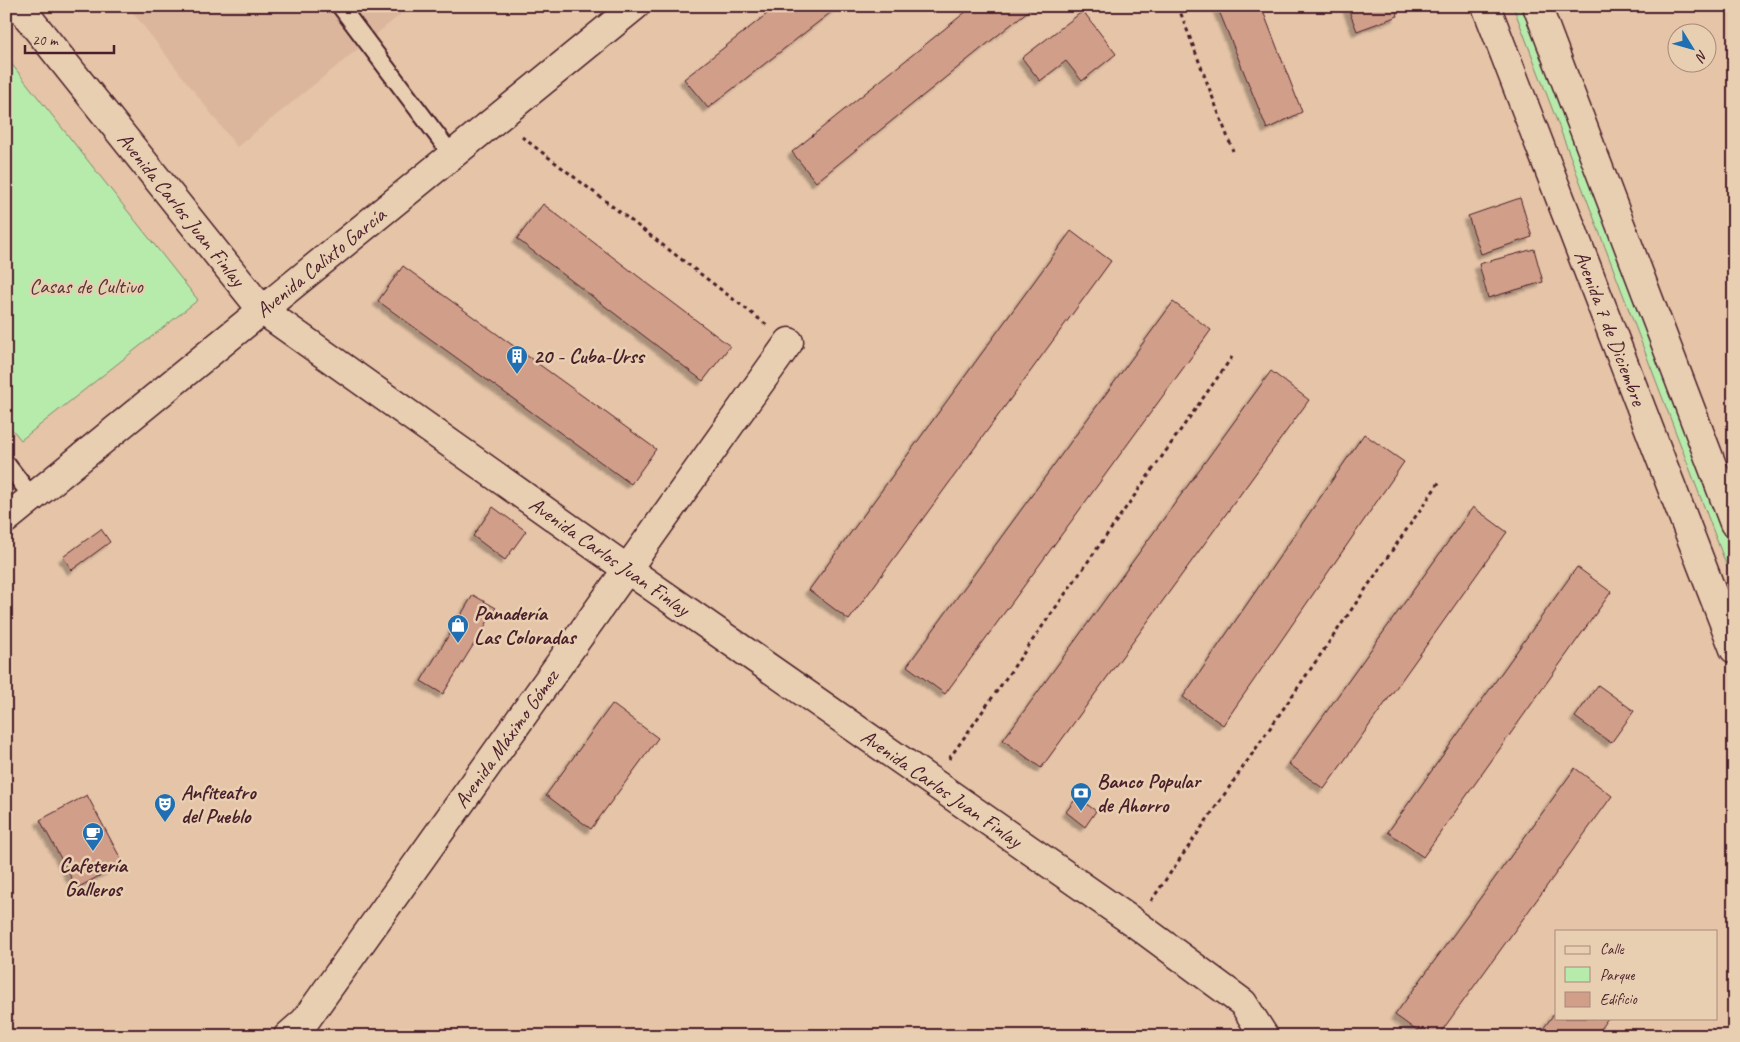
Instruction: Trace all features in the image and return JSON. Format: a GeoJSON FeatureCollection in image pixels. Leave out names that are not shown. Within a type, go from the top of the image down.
{"type":"FeatureCollection","features":[{"type":"Feature","properties":{"kind":"street","name":"Avenida Carlos Juan Finlay"},"geometry":{"type":"LineString","coordinates":[[19,6],[262,310],[627,569],[1136,924],[1243,1003],[1264,1036]]}},
{"type":"Feature","properties":{"kind":"street","name":"Avenida Calixto García"},"geometry":{"type":"LineString","coordinates":[[6,519],[635,6]]}},
{"type":"Feature","properties":{"kind":"street","name":"Avenida 7 de Diciembre"},"geometry":{"type":"LineString","coordinates":[[1486,6],[1734,649]]}},
{"type":"Feature","properties":{"kind":"street"},"geometry":{"type":"LineString","coordinates":[[1537,6],[1734,523]]}},
{"type":"Feature","properties":{"kind":"street","name":"Avenida Máximo Gómez"},"geometry":{"type":"LineString","coordinates":[[288,1036],[305,1021],[789,342]]}},
{"type":"Feature","properties":{"kind":"lane"},"geometry":{"type":"LineString","coordinates":[[340,6],[452,155]]}},
{"type":"Feature","properties":{"kind":"lane"},"geometry":{"type":"LineString","coordinates":[[6,463],[32,498]]}},
{"type":"Feature","properties":{"kind":"path"},"geometry":{"type":"LineString","coordinates":[[1178,6],[1233,152]]}},
{"type":"Feature","properties":{"kind":"path"},"geometry":{"type":"LineString","coordinates":[[497,118],[789,342]]}},
{"type":"Feature","properties":{"kind":"path"},"geometry":{"type":"LineString","coordinates":[[933,782],[1232,357]]}},
{"type":"Feature","properties":{"kind":"path"},"geometry":{"type":"LineString","coordinates":[[1136,924],[1440,481]]}},
{"type":"Feature","properties":{"kind":"shaded area"},"geometry":{"type":"Polygon","coordinates":[[[128,6],[411,6],[237,147],[128,6]]]}},
{"type":"Feature","properties":{"kind":"green space"},"geometry":{"type":"Polygon","coordinates":[[[1513,6],[1527,6],[1734,543],[1734,585],[1513,6]]]}},
{"type":"Feature","properties":{"kind":"green space","name":"Casas de Cultivo"},"geometry":{"type":"Polygon","coordinates":[[[6,57],[198,300],[21,440],[6,422],[6,57]]]}},
{"type":"Feature","properties":{"kind":"building"},"geometry":{"type":"Polygon","coordinates":[[[777,6],[839,6],[708,108],[684,79],[777,6]]]}},
{"type":"Feature","properties":{"kind":"building"},"geometry":{"type":"Polygon","coordinates":[[[973,6],[1034,6],[816,182],[792,152],[973,6]]]}},
{"type":"Feature","properties":{"kind":"building"},"geometry":{"type":"Polygon","coordinates":[[[1217,6],[1261,6],[1302,112],[1267,129],[1217,6]]]}},
{"type":"Feature","properties":{"kind":"building"},"geometry":{"type":"Polygon","coordinates":[[[1347,6],[1394,6],[1398,16],[1357,31],[1347,6]]]}},
{"type":"Feature","properties":{"kind":"building"},"geometry":{"type":"Polygon","coordinates":[[[1083,11],[1116,54],[1082,81],[1066,61],[1040,81],[1022,58],[1083,11]]]}},
{"type":"Feature","properties":{"kind":"building"},"geometry":{"type":"Polygon","coordinates":[[[1520,198],[1532,237],[1481,254],[1468,216],[1520,198]]]}},
{"type":"Feature","properties":{"kind":"building"},"geometry":{"type":"Polygon","coordinates":[[[543,204],[730,346],[703,381],[517,239],[543,204]]]}},
{"type":"Feature","properties":{"kind":"building"},"geometry":{"type":"Polygon","coordinates":[[[1071,231],[1111,261],[849,620],[809,590],[1071,231]]]}},
{"type":"Feature","properties":{"kind":"building"},"geometry":{"type":"Polygon","coordinates":[[[1534,249],[1543,282],[1488,298],[1479,264],[1534,249]]]}},
{"type":"Feature","properties":{"kind":"building","name":"20 - Cuba-Urss"},"geometry":{"type":"Polygon","coordinates":[[[403,266],[656,449],[631,484],[378,301],[403,266]]]}},
{"type":"Feature","properties":{"kind":"building"},"geometry":{"type":"Polygon","coordinates":[[[1173,302],[1211,330],[945,694],[907,666],[1173,302]]]}},
{"type":"Feature","properties":{"kind":"building"},"geometry":{"type":"Polygon","coordinates":[[[1271,371],[1309,400],[1041,768],[1003,740],[1271,371]]]}},
{"type":"Feature","properties":{"kind":"building"},"geometry":{"type":"Polygon","coordinates":[[[1364,434],[1404,462],[1223,725],[1183,697],[1364,434]]]}},
{"type":"Feature","properties":{"kind":"building"},"geometry":{"type":"Polygon","coordinates":[[[493,507],[526,531],[505,560],[473,536],[493,507]]]}},
{"type":"Feature","properties":{"kind":"building"},"geometry":{"type":"Polygon","coordinates":[[[1473,507],[1507,532],[1324,789],[1289,764],[1473,507]]]}},
{"type":"Feature","properties":{"kind":"building"},"geometry":{"type":"Polygon","coordinates":[[[101,529],[110,542],[72,570],[63,557],[101,529]]]}},
{"type":"Feature","properties":{"kind":"building"},"geometry":{"type":"Polygon","coordinates":[[[1577,567],[1611,592],[1423,857],[1388,832],[1577,567]]]}},
{"type":"Feature","properties":{"kind":"building","name":"Panadería Las Coloradas"},"geometry":{"type":"Polygon","coordinates":[[[473,595],[496,608],[443,694],[421,681],[473,595]]]}},
{"type":"Feature","properties":{"kind":"building"},"geometry":{"type":"Polygon","coordinates":[[[1598,685],[1634,711],[1611,743],[1575,717],[1598,685]]]}},
{"type":"Feature","properties":{"kind":"building"},"geometry":{"type":"Polygon","coordinates":[[[612,704],[658,738],[591,829],[546,795],[612,704]]]}},
{"type":"Feature","properties":{"kind":"building"},"geometry":{"type":"Polygon","coordinates":[[[1575,768],[1612,796],[1438,1036],[1424,1036],[1395,1015],[1575,768]]]}},
{"type":"Feature","properties":{"kind":"building"},"geometry":{"type":"Polygon","coordinates":[[[87,795],[123,863],[77,888],[40,820],[87,795]]]}},
{"type":"Feature","properties":{"kind":"building","name":"Banco Popular de Ahorro"},"geometry":{"type":"Polygon","coordinates":[[[1077,797],[1096,811],[1085,827],[1066,812],[1077,797]]]}},
{"type":"Feature","properties":{"kind":"building"},"geometry":{"type":"Polygon","coordinates":[[[1555,1012],[1555,1020],[1607,1020],[1595,1036],[1538,1036],[1555,1012]]]}},
{"type":"Feature","properties":{"kind":"place","name":"20 - Cuba-Urss"},"geometry":{"type":"Point","coordinates":[517,375]}},
{"type":"Feature","properties":{"kind":"place","name":"Panadería Las Coloradas"},"geometry":{"type":"Point","coordinates":[458,644]}},
{"type":"Feature","properties":{"kind":"place","name":"Banco Popular de Ahorro"},"geometry":{"type":"Point","coordinates":[1081,812]}},
{"type":"Feature","properties":{"kind":"place","name":"Anfiteatro del Pueblo"},"geometry":{"type":"Point","coordinates":[165,823]}},
{"type":"Feature","properties":{"kind":"place","name":"Cafetería Galleros"},"geometry":{"type":"Point","coordinates":[93,852]}}]}
